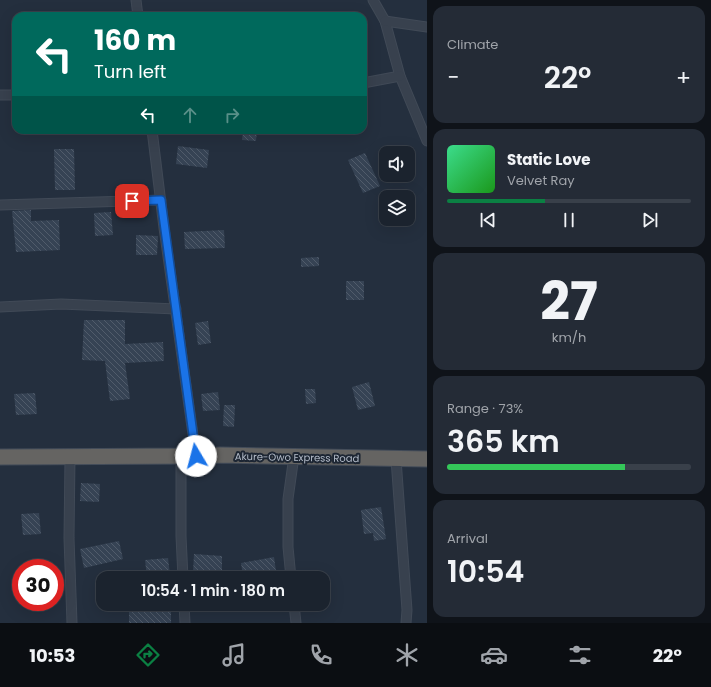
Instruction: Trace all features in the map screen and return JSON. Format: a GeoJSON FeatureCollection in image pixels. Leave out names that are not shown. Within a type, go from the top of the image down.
{"type":"FeatureCollection","features":[{"type":"Feature","properties":{"kind":"highway","name":"Akure-Owo Express Road"},"geometry":{"type":"LineString","coordinates":[[0,457],[220,455],[427,459]]}},
{"type":"Feature","properties":{"kind":"street"},"geometry":{"type":"LineString","coordinates":[[136,0],[138,12]]}},
{"type":"Feature","properties":{"kind":"street"},"geometry":{"type":"LineString","coordinates":[[373,0],[385,21],[400,76],[424,128],[427,141]]}},
{"type":"Feature","properties":{"kind":"street"},"geometry":{"type":"LineString","coordinates":[[385,21],[427,27]]}},
{"type":"Feature","properties":{"kind":"street"},"geometry":{"type":"LineString","coordinates":[[367,82],[400,76]]}},
{"type":"Feature","properties":{"kind":"street"},"geometry":{"type":"LineString","coordinates":[[0,95],[12,95]]}},
{"type":"Feature","properties":{"kind":"street"},"geometry":{"type":"LineString","coordinates":[[153,134],[176,309],[188,456],[182,536],[183,571]]}},
{"type":"Feature","properties":{"kind":"street"},"geometry":{"type":"LineString","coordinates":[[0,204],[161,200]]}},
{"type":"Feature","properties":{"kind":"street"},"geometry":{"type":"LineString","coordinates":[[0,307],[61,304],[176,309]]}},
{"type":"Feature","properties":{"kind":"street"},"geometry":{"type":"LineString","coordinates":[[290,571],[288,547],[288,499],[294,456]]}},
{"type":"Feature","properties":{"kind":"street"},"geometry":{"type":"LineString","coordinates":[[70,457],[69,538],[72,623]]}},
{"type":"Feature","properties":{"kind":"street"},"geometry":{"type":"LineString","coordinates":[[396,459],[407,610],[406,623]]}},
{"type":"Feature","properties":{"kind":"street"},"geometry":{"type":"LineString","coordinates":[[184,611],[184,623]]}},
{"type":"Feature","properties":{"kind":"street"},"geometry":{"type":"LineString","coordinates":[[295,611],[296,623]]}},
{"type":"Feature","properties":{"kind":"building"},"geometry":{"type":"Polygon","coordinates":[[[243,134],[257,134],[256,141],[242,140],[243,134]]]}},
{"type":"Feature","properties":{"kind":"building"},"geometry":{"type":"Polygon","coordinates":[[[178,146],[209,150],[207,168],[176,164],[178,146]]]}},
{"type":"Feature","properties":{"kind":"building"},"geometry":{"type":"Polygon","coordinates":[[[54,149],[74,149],[75,190],[55,190],[54,149]]]}},
{"type":"Feature","properties":{"kind":"building"},"geometry":{"type":"Polygon","coordinates":[[[365,153],[380,186],[363,193],[348,160],[365,153]]]}},
{"type":"Feature","properties":{"kind":"building"},"geometry":{"type":"Polygon","coordinates":[[[31,210],[31,221],[59,220],[60,250],[16,252],[12,211],[31,210]]]}},
{"type":"Feature","properties":{"kind":"building"},"geometry":{"type":"Polygon","coordinates":[[[111,212],[113,235],[95,236],[94,213],[111,212]]]}},
{"type":"Feature","properties":{"kind":"building"},"geometry":{"type":"Polygon","coordinates":[[[224,230],[225,248],[185,249],[184,232],[224,230]]]}},
{"type":"Feature","properties":{"kind":"building"},"geometry":{"type":"Polygon","coordinates":[[[136,235],[158,236],[157,255],[136,255],[136,235]]]}},
{"type":"Feature","properties":{"kind":"building"},"geometry":{"type":"Polygon","coordinates":[[[319,257],[319,266],[301,267],[301,258],[319,257]]]}},
{"type":"Feature","properties":{"kind":"building"},"geometry":{"type":"Polygon","coordinates":[[[346,281],[364,281],[364,300],[346,300],[346,281]]]}},
{"type":"Feature","properties":{"kind":"building"},"geometry":{"type":"Polygon","coordinates":[[[84,320],[125,320],[125,344],[163,342],[164,361],[125,363],[130,399],[110,401],[105,361],[82,360],[84,320]]]}},
{"type":"Feature","properties":{"kind":"building"},"geometry":{"type":"Polygon","coordinates":[[[208,321],[211,343],[198,345],[195,323],[208,321]]]}},
{"type":"Feature","properties":{"kind":"building"},"geometry":{"type":"Polygon","coordinates":[[[369,382],[375,406],[358,410],[352,387],[369,382]]]}},
{"type":"Feature","properties":{"kind":"building"},"geometry":{"type":"Polygon","coordinates":[[[305,389],[315,389],[316,403],[306,404],[305,389]]]}},
{"type":"Feature","properties":{"kind":"building"},"geometry":{"type":"Polygon","coordinates":[[[218,392],[220,410],[203,411],[201,394],[218,392]]]}},
{"type":"Feature","properties":{"kind":"building"},"geometry":{"type":"Polygon","coordinates":[[[35,393],[37,414],[16,415],[14,394],[35,393]]]}},
{"type":"Feature","properties":{"kind":"building"},"geometry":{"type":"Polygon","coordinates":[[[224,405],[235,405],[234,427],[223,426],[224,405]]]}},
{"type":"Feature","properties":{"kind":"building"},"geometry":{"type":"Polygon","coordinates":[[[81,483],[100,484],[99,502],[80,501],[81,483]]]}},
{"type":"Feature","properties":{"kind":"building"},"geometry":{"type":"Polygon","coordinates":[[[381,507],[386,539],[374,541],[373,533],[364,534],[361,510],[381,507]]]}},
{"type":"Feature","properties":{"kind":"building"},"geometry":{"type":"Polygon","coordinates":[[[39,513],[41,534],[23,535],[21,514],[39,513]]]}},
{"type":"Feature","properties":{"kind":"building"},"geometry":{"type":"Polygon","coordinates":[[[119,541],[123,559],[84,568],[80,549],[119,541]]]}},
{"type":"Feature","properties":{"kind":"building"},"geometry":{"type":"Polygon","coordinates":[[[194,554],[222,556],[222,571],[193,571],[194,554]]]}},
{"type":"Feature","properties":{"kind":"building"},"geometry":{"type":"Polygon","coordinates":[[[274,557],[276,571],[242,571],[241,563],[274,557]]]}},
{"type":"Feature","properties":{"kind":"building"},"geometry":{"type":"Polygon","coordinates":[[[168,558],[170,571],[146,571],[145,560],[168,558]]]}},
{"type":"Feature","properties":{"kind":"building"},"geometry":{"type":"Polygon","coordinates":[[[129,611],[171,611],[171,623],[129,623],[129,611]]]}},
{"type":"Feature","properties":{"kind":"route"},"geometry":{"type":"LineString","coordinates":[[132,201],[161,200],[196,456]]}}]}
